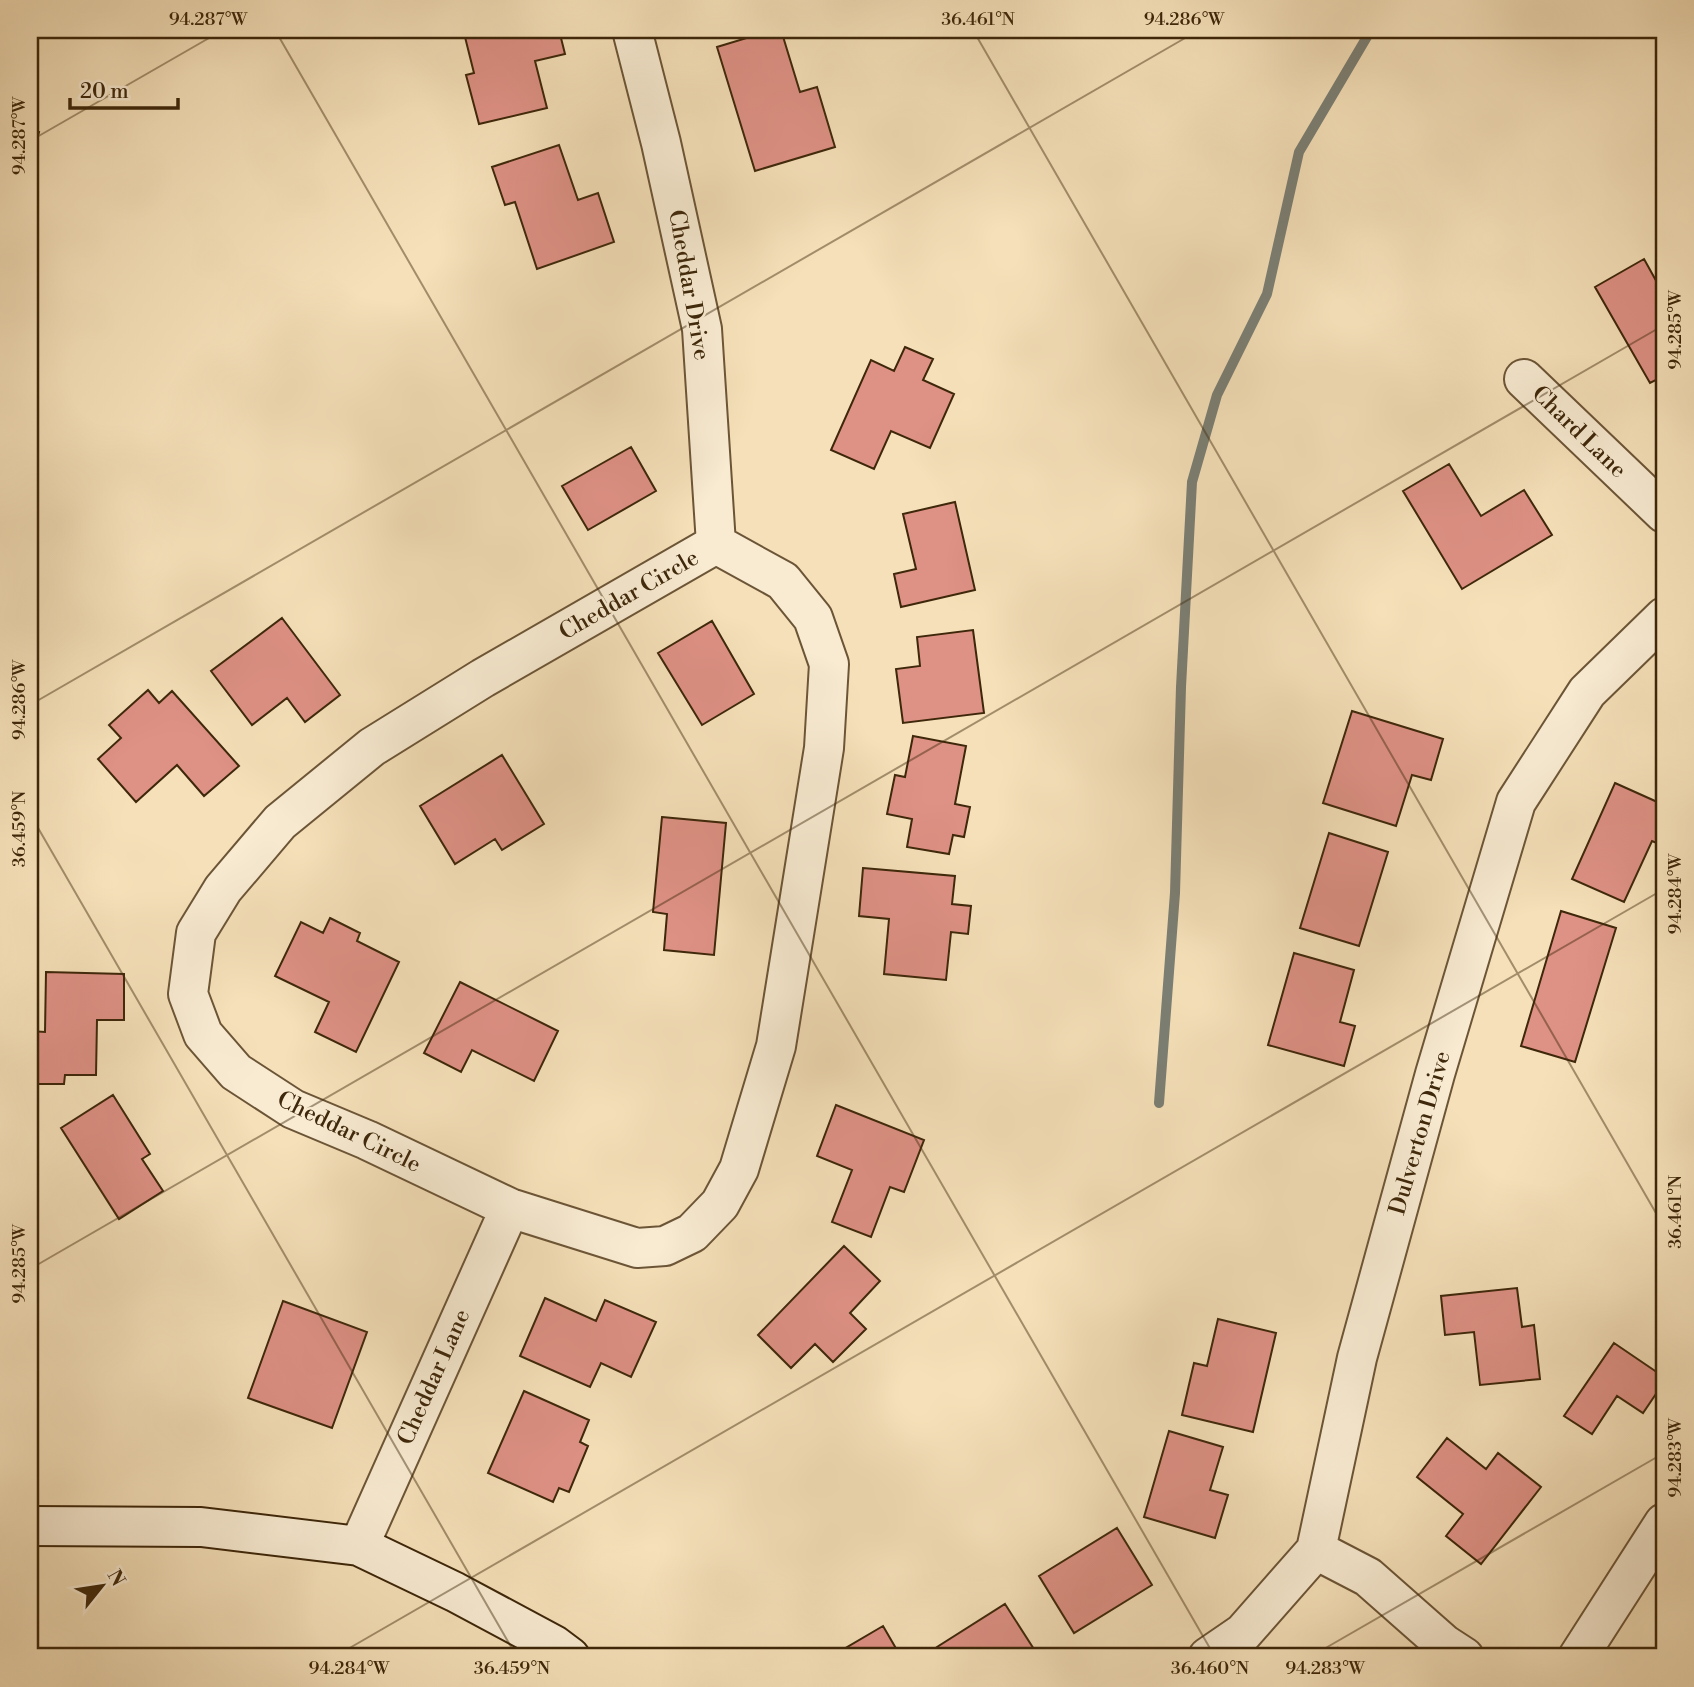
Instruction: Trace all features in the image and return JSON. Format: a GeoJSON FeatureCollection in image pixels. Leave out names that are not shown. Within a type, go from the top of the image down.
{"type":"FeatureCollection","features":[{"type":"Feature","properties":{"kind":"street","name":"Cheddar Drive"},"geometry":{"type":"LineString","coordinates":[[632,30],[661,143],[702,329],[716,544]]}},
{"type":"Feature","properties":{"kind":"street","name":"Chard Lane"},"geometry":{"type":"LineString","coordinates":[[1524,379],[1664,513]]}},
{"type":"Feature","properties":{"kind":"street","name":"Cheddar Circle"},"geometry":{"type":"LineString","coordinates":[[716,544],[783,581],[813,618],[829,664],[824,748],[776,1046],[739,1169],[720,1204],[692,1233],[665,1246],[637,1248],[510,1208],[367,1140],[293,1109],[236,1072],[202,1034],[188,994],[196,933],[223,889],[280,822],[372,747],[483,678],[716,544]]}},
{"type":"Feature","properties":{"kind":"street","name":"Dulverton Drive"},"geometry":{"type":"LineString","coordinates":[[1208,1657],[1243,1633],[1316,1550],[1357,1358],[1432,1087],[1517,802],[1587,692],[1664,617]]}},
{"type":"Feature","properties":{"kind":"street","name":"Cheddar Lane"},"geometry":{"type":"LineString","coordinates":[[359,1546],[510,1208]]}},
{"type":"Feature","properties":{"kind":"street"},"geometry":{"type":"LineString","coordinates":[[1578,1657],[1664,1523]]}},
{"type":"Feature","properties":{"kind":"street"},"geometry":{"type":"LineString","coordinates":[[30,1525],[201,1527],[359,1546],[499,1616],[554,1645],[570,1657]]}},
{"type":"Feature","properties":{"kind":"street"},"geometry":{"type":"LineString","coordinates":[[1316,1550],[1368,1577],[1444,1644],[1464,1657]]}},
{"type":"Feature","properties":{"kind":"building"},"geometry":{"type":"Polygon","coordinates":[[[476,30],[559,30],[565,54],[535,61],[547,108],[479,124],[466,75],[474,73],[464,33],[476,30]]]}},
{"type":"Feature","properties":{"kind":"building"},"geometry":{"type":"Polygon","coordinates":[[[781,30],[800,92],[817,87],[835,147],[755,171],[717,47],[781,30]]]}},
{"type":"Feature","properties":{"kind":"building"},"geometry":{"type":"Polygon","coordinates":[[[30,130],[39,132],[30,163],[30,130]]]}},
{"type":"Feature","properties":{"kind":"building"},"geometry":{"type":"Polygon","coordinates":[[[559,145],[578,200],[598,193],[614,242],[537,269],[515,202],[505,205],[492,167],[559,145]]]}},
{"type":"Feature","properties":{"kind":"building"},"geometry":{"type":"Polygon","coordinates":[[[1644,259],[1664,295],[1664,376],[1650,383],[1595,287],[1644,259]]]}},
{"type":"Feature","properties":{"kind":"building"},"geometry":{"type":"Polygon","coordinates":[[[905,347],[933,359],[923,380],[954,394],[930,448],[891,431],[874,469],[831,450],[871,360],[894,371],[905,347]]]}},
{"type":"Feature","properties":{"kind":"building"},"geometry":{"type":"Polygon","coordinates":[[[631,447],[656,491],[588,530],[562,486],[631,447]]]}},
{"type":"Feature","properties":{"kind":"building"},"geometry":{"type":"Polygon","coordinates":[[[1449,464],[1481,516],[1524,490],[1552,535],[1462,589],[1403,491],[1449,464]]]}},
{"type":"Feature","properties":{"kind":"building"},"geometry":{"type":"Polygon","coordinates":[[[955,502],[975,590],[901,607],[894,574],[916,569],[903,514],[955,502]]]}},
{"type":"Feature","properties":{"kind":"building"},"geometry":{"type":"Polygon","coordinates":[[[282,618],[340,695],[305,722],[287,698],[252,725],[211,671],[282,618]]]}},
{"type":"Feature","properties":{"kind":"building"},"geometry":{"type":"Polygon","coordinates":[[[712,621],[754,694],[702,725],[658,653],[712,621]]]}},
{"type":"Feature","properties":{"kind":"building"},"geometry":{"type":"Polygon","coordinates":[[[973,630],[984,713],[903,723],[896,669],[920,666],[917,637],[973,630]]]}},
{"type":"Feature","properties":{"kind":"building"},"geometry":{"type":"Polygon","coordinates":[[[148,690],[159,703],[172,691],[239,766],[204,796],[177,765],[136,802],[98,759],[121,738],[109,725],[148,690]]]}},
{"type":"Feature","properties":{"kind":"building"},"geometry":{"type":"Polygon","coordinates":[[[1352,711],[1443,739],[1431,780],[1412,775],[1396,826],[1323,803],[1352,711]]]}},
{"type":"Feature","properties":{"kind":"building"},"geometry":{"type":"Polygon","coordinates":[[[913,736],[966,746],[955,804],[970,807],[964,837],[953,835],[949,854],[907,847],[912,819],[887,814],[895,775],[905,777],[913,736]]]}},
{"type":"Feature","properties":{"kind":"building"},"geometry":{"type":"Polygon","coordinates":[[[502,755],[544,824],[502,850],[495,839],[455,864],[420,806],[502,755]]]}},
{"type":"Feature","properties":{"kind":"building"},"geometry":{"type":"Polygon","coordinates":[[[1615,783],[1664,805],[1664,846],[1652,841],[1624,902],[1572,879],[1615,783]]]}},
{"type":"Feature","properties":{"kind":"building"},"geometry":{"type":"Polygon","coordinates":[[[662,817],[726,823],[714,955],[664,950],[667,914],[653,912],[662,817]]]}},
{"type":"Feature","properties":{"kind":"building"},"geometry":{"type":"Polygon","coordinates":[[[1329,833],[1388,852],[1359,946],[1300,928],[1329,833]]]}},
{"type":"Feature","properties":{"kind":"building"},"geometry":{"type":"Polygon","coordinates":[[[863,868],[955,876],[952,904],[971,906],[968,934],[951,932],[946,980],[884,974],[889,919],[859,916],[863,868]]]}},
{"type":"Feature","properties":{"kind":"building"},"geometry":{"type":"Polygon","coordinates":[[[1561,911],[1616,928],[1575,1062],[1521,1046],[1561,911]]]}},
{"type":"Feature","properties":{"kind":"building"},"geometry":{"type":"Polygon","coordinates":[[[330,918],[360,933],[357,941],[399,962],[356,1052],[315,1032],[329,1002],[275,976],[301,922],[323,933],[330,918]]]}},
{"type":"Feature","properties":{"kind":"building"},"geometry":{"type":"Polygon","coordinates":[[[1294,953],[1354,970],[1340,1022],[1355,1026],[1344,1066],[1268,1045],[1294,953]]]}},
{"type":"Feature","properties":{"kind":"building"},"geometry":{"type":"Polygon","coordinates":[[[46,972],[124,974],[124,1020],[97,1020],[96,1075],[65,1075],[64,1084],[30,1084],[30,1031],[45,1032],[46,972]]]}},
{"type":"Feature","properties":{"kind":"building"},"geometry":{"type":"Polygon","coordinates":[[[460,982],[558,1031],[534,1081],[472,1050],[461,1072],[424,1053],[460,982]]]}},
{"type":"Feature","properties":{"kind":"building"},"geometry":{"type":"Polygon","coordinates":[[[113,1095],[150,1154],[142,1159],[163,1191],[119,1219],[61,1128],[113,1095]]]}},
{"type":"Feature","properties":{"kind":"building"},"geometry":{"type":"Polygon","coordinates":[[[836,1105],[924,1140],[904,1192],[890,1187],[871,1237],[832,1222],[852,1170],[817,1156],[836,1105]]]}},
{"type":"Feature","properties":{"kind":"building"},"geometry":{"type":"Polygon","coordinates":[[[844,1246],[880,1281],[850,1313],[866,1329],[833,1362],[815,1344],[791,1368],[758,1335],[844,1246]]]}},
{"type":"Feature","properties":{"kind":"building"},"geometry":{"type":"Polygon","coordinates":[[[1517,1288],[1522,1327],[1534,1325],[1540,1379],[1480,1385],[1474,1332],[1445,1335],[1441,1296],[1517,1288]]]}},
{"type":"Feature","properties":{"kind":"building"},"geometry":{"type":"Polygon","coordinates":[[[545,1298],[596,1321],[605,1300],[656,1322],[631,1377],[601,1363],[590,1387],[520,1356],[545,1298]]]}},
{"type":"Feature","properties":{"kind":"building"},"geometry":{"type":"Polygon","coordinates":[[[283,1301],[367,1332],[332,1428],[248,1398],[283,1301]]]}},
{"type":"Feature","properties":{"kind":"building"},"geometry":{"type":"Polygon","coordinates":[[[1218,1319],[1276,1333],[1253,1432],[1182,1415],[1194,1363],[1207,1366],[1218,1319]]]}},
{"type":"Feature","properties":{"kind":"building"},"geometry":{"type":"Polygon","coordinates":[[[1614,1343],[1664,1377],[1664,1382],[1643,1413],[1617,1396],[1592,1434],[1564,1416],[1614,1343]]]}},
{"type":"Feature","properties":{"kind":"building"},"geometry":{"type":"Polygon","coordinates":[[[524,1391],[589,1420],[580,1442],[588,1446],[569,1492],[559,1488],[553,1502],[488,1473],[524,1391]]]}},
{"type":"Feature","properties":{"kind":"building"},"geometry":{"type":"Polygon","coordinates":[[[1169,1431],[1223,1447],[1210,1490],[1228,1495],[1215,1538],[1144,1517],[1169,1431]]]}},
{"type":"Feature","properties":{"kind":"building"},"geometry":{"type":"Polygon","coordinates":[[[1447,1438],[1486,1469],[1498,1453],[1541,1487],[1481,1564],[1446,1536],[1463,1514],[1417,1477],[1447,1438]]]}},
{"type":"Feature","properties":{"kind":"building"},"geometry":{"type":"Polygon","coordinates":[[[1117,1528],[1152,1585],[1074,1633],[1039,1576],[1117,1528]]]}},
{"type":"Feature","properties":{"kind":"building"},"geometry":{"type":"Polygon","coordinates":[[[1005,1604],[1039,1657],[944,1657],[937,1647],[1005,1604]]]}},
{"type":"Feature","properties":{"kind":"building"},"geometry":{"type":"Polygon","coordinates":[[[883,1626],[901,1657],[848,1657],[844,1649],[883,1626]]]}},
{"type":"Feature","properties":{"kind":"building"},"geometry":{"type":"Polygon","coordinates":[[[1338,1648],[1349,1657],[1331,1657],[1338,1648]]]}},
{"type":"Feature","properties":{"kind":"waterway"},"geometry":{"type":"LineString","coordinates":[[1159,1103],[1175,893],[1181,687],[1192,482],[1217,395],[1267,294],[1299,152],[1371,30]]}}]}
